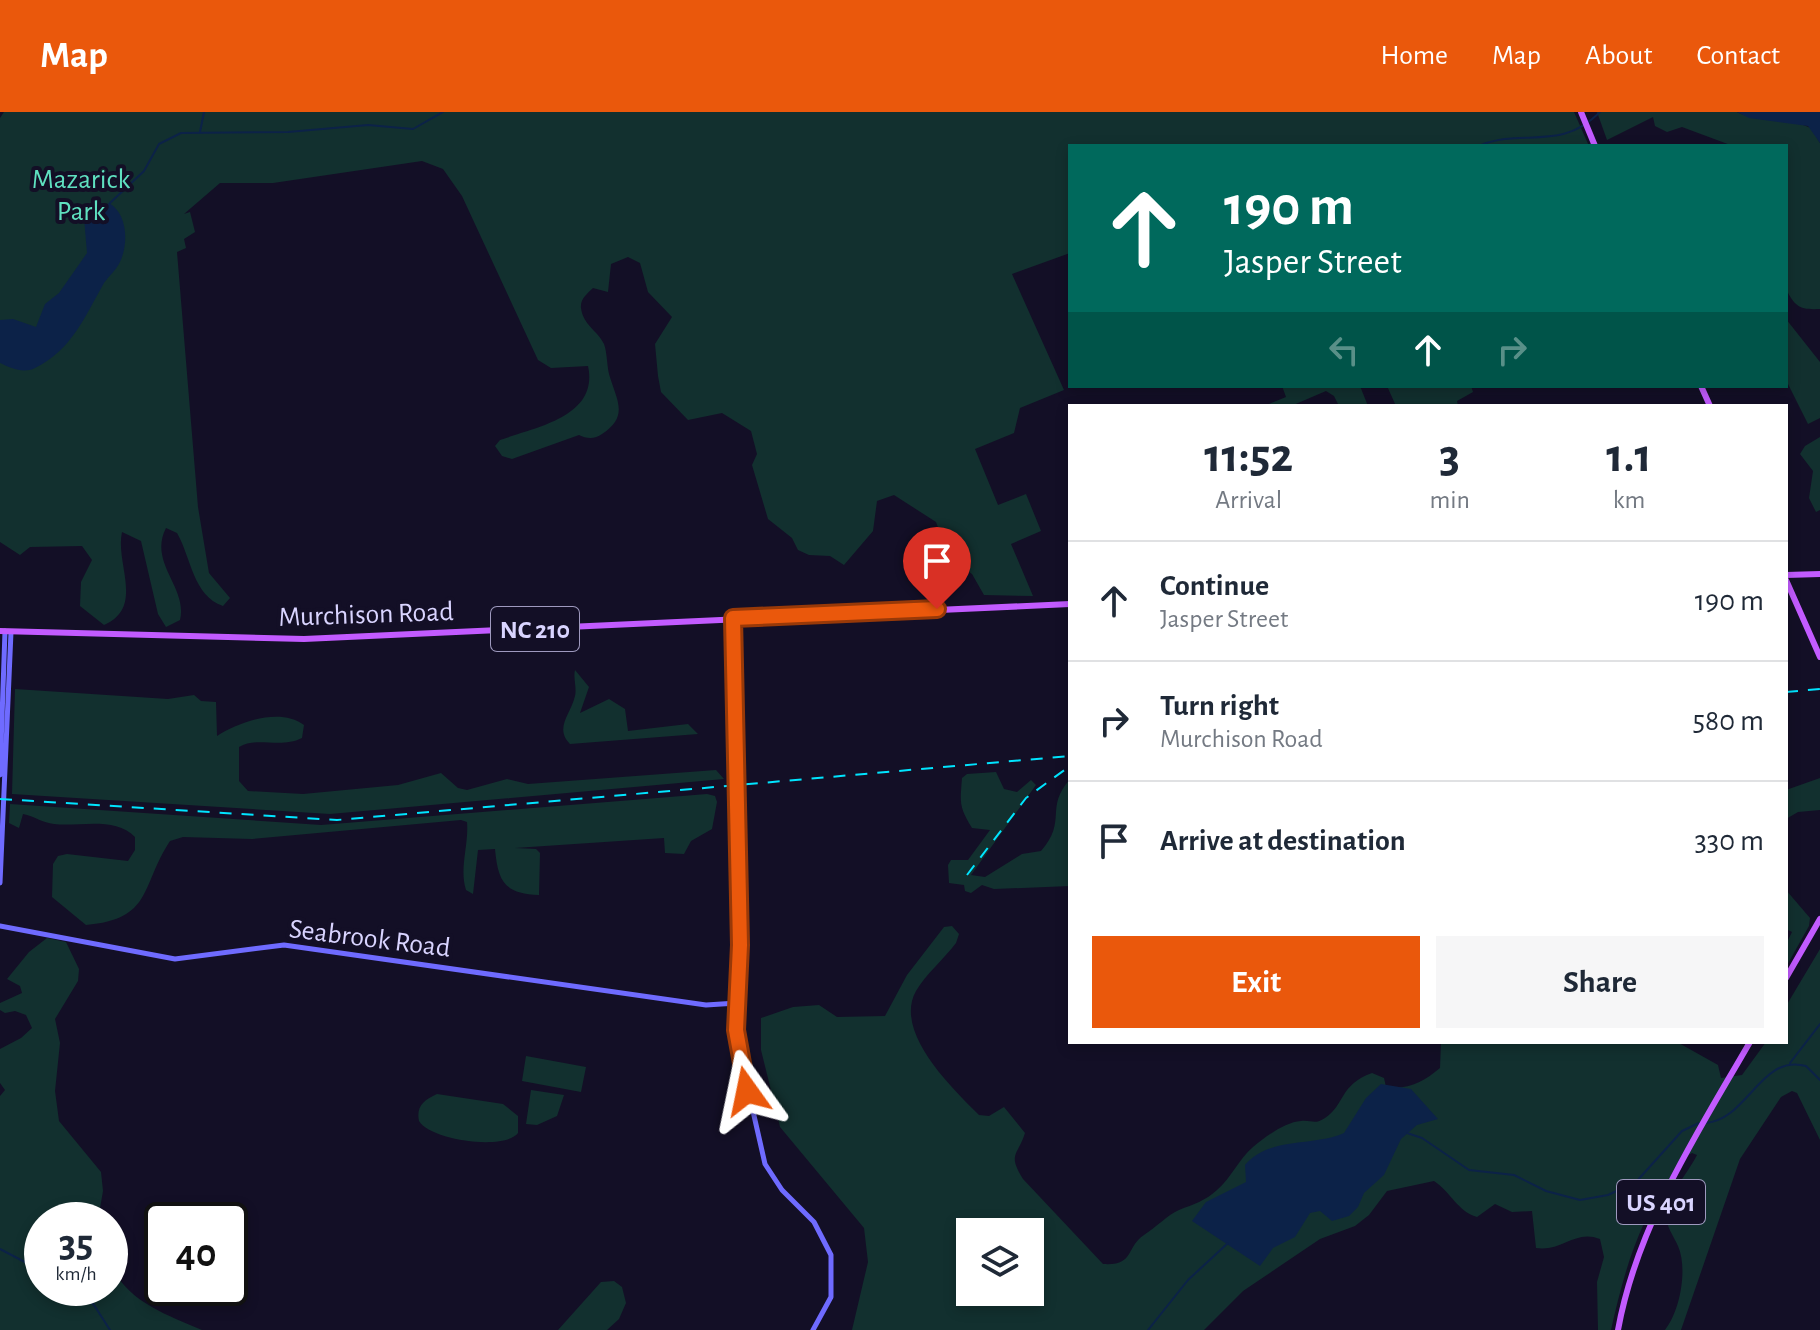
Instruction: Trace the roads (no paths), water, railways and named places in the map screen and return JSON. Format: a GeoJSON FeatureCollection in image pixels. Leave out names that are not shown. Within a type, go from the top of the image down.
{"type":"FeatureCollection","features":[{"type":"Feature","properties":{"kind":"main road"},"geometry":{"type":"LineString","coordinates":[[1581,112],[1594,144]]}},
{"type":"Feature","properties":{"kind":"main road"},"geometry":{"type":"LineString","coordinates":[[1788,578],[1820,574]]}},
{"type":"Feature","properties":{"kind":"main road"},"geometry":{"type":"LineString","coordinates":[[1788,583],[1820,657]]}},
{"type":"Feature","properties":{"kind":"main road","name":"Murchison Road"},"geometry":{"type":"LineString","coordinates":[[5,631],[304,639],[1068,604]]}},
{"type":"Feature","properties":{"kind":"main road"},"geometry":{"type":"LineString","coordinates":[[1788,975],[1820,919]]}},
{"type":"Feature","properties":{"kind":"main road","name":"US 401"},"geometry":{"type":"LineString","coordinates":[[1618,1330],[1633,1272],[1662,1198],[1749,1044]]}},
{"type":"Feature","properties":{"kind":"street"},"geometry":{"type":"LineString","coordinates":[[733,618],[737,1041],[760,1153],[776,1183],[814,1222],[831,1255],[833,1289],[823,1317],[813,1330]]}},
{"type":"Feature","properties":{"kind":"street"},"geometry":{"type":"LineString","coordinates":[[0,775],[5,631]]}},
{"type":"Feature","properties":{"kind":"street"},"geometry":{"type":"LineString","coordinates":[[0,883],[5,631]]}},
{"type":"Feature","properties":{"kind":"street","name":"Seabrook Road"},"geometry":{"type":"LineString","coordinates":[[0,926],[171,959],[195,959],[284,945],[706,1005],[737,1003]]}},
{"type":"Feature","properties":{"kind":"water"},"geometry":{"type":"Polygon","coordinates":[[[1737,112],[1820,112],[1820,143],[1808,126],[1749,118],[1737,112]]]}},
{"type":"Feature","properties":{"kind":"water"},"geometry":{"type":"Polygon","coordinates":[[[109,203],[123,222],[124,248],[117,267],[104,283],[84,320],[59,352],[35,368],[22,370],[0,363],[0,320],[13,319],[36,327],[45,304],[59,293],[87,253],[84,218],[93,206],[97,210],[109,203]]]}},
{"type":"Feature","properties":{"kind":"water"},"geometry":{"type":"Polygon","coordinates":[[[1381,1084],[1411,1089],[1438,1119],[1417,1125],[1401,1139],[1384,1175],[1364,1193],[1358,1207],[1349,1216],[1332,1221],[1320,1211],[1310,1213],[1295,1237],[1273,1248],[1260,1266],[1192,1221],[1206,1202],[1246,1182],[1245,1165],[1255,1156],[1279,1146],[1344,1133],[1366,1098],[1381,1084]]]}},
{"type":"Feature","properties":{"kind":"waterway"},"geometry":{"type":"LineString","coordinates":[[200,132],[204,112]]}},
{"type":"Feature","properties":{"kind":"waterway"},"geometry":{"type":"LineString","coordinates":[[110,203],[144,171],[159,144],[181,133],[288,132],[368,125],[413,129],[443,112]]}},
{"type":"Feature","properties":{"kind":"waterway"},"geometry":{"type":"LineString","coordinates":[[1485,144],[1570,132],[1600,112]]}},
{"type":"Feature","properties":{"kind":"waterway"},"geometry":{"type":"LineString","coordinates":[[1790,1063],[1820,1024]]}},
{"type":"Feature","properties":{"kind":"waterway"},"geometry":{"type":"LineString","coordinates":[[1705,1123],[1720,1119],[1732,1111],[1777,1069],[1790,1065],[1806,1066],[1820,1080]]}},
{"type":"Feature","properties":{"kind":"waterway"},"geometry":{"type":"LineString","coordinates":[[1407,1133],[1422,1138],[1469,1170],[1514,1175],[1546,1191],[1580,1200],[1608,1195],[1636,1182],[1682,1131],[1699,1123]]}},
{"type":"Feature","properties":{"kind":"waterway"},"geometry":{"type":"LineString","coordinates":[[1148,1330],[1188,1280],[1228,1243]]}},
{"type":"Feature","properties":{"kind":"waterway"},"geometry":{"type":"LineString","coordinates":[[0,1249],[24,1262]]}},
{"type":"Feature","properties":{"kind":"waterway"},"geometry":{"type":"LineString","coordinates":[[95,1306],[110,1330]]}},
{"type":"Feature","properties":{"kind":"railway"},"geometry":{"type":"LineString","coordinates":[[1788,692],[1820,689]]}},
{"type":"Feature","properties":{"kind":"railway"},"geometry":{"type":"LineString","coordinates":[[0,799],[337,820],[1068,756]]}},
{"type":"Feature","properties":{"kind":"railway"},"geometry":{"type":"LineString","coordinates":[[967,875],[1026,798],[1068,767]]}},
{"type":"Feature","properties":{"kind":"park label","name":"Mazarick Park"},"geometry":{"type":"Point","coordinates":[81,194]}}]}
